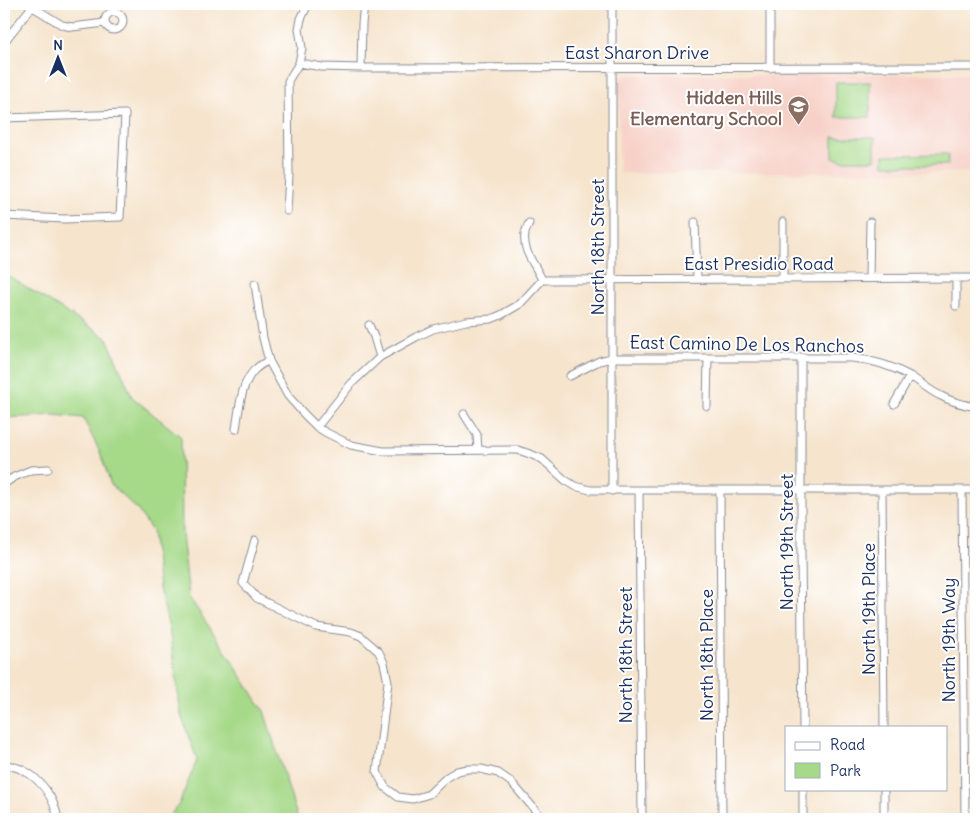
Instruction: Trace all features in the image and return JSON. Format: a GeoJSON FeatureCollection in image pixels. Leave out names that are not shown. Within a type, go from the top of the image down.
{"type":"FeatureCollection","features":[{"type":"Feature","properties":{"kind":"street"},"geometry":{"type":"LineString","coordinates":[[287,211],[289,175],[288,80],[299,63],[302,48],[299,29],[301,19],[308,4]]}},
{"type":"Feature","properties":{"kind":"street"},"geometry":{"type":"LineString","coordinates":[[361,68],[364,4]]}},
{"type":"Feature","properties":{"kind":"street","name":"North 18th Street"},"geometry":{"type":"LineString","coordinates":[[612,4],[612,491]]}},
{"type":"Feature","properties":{"kind":"street"},"geometry":{"type":"LineString","coordinates":[[770,4],[770,68]]}},
{"type":"Feature","properties":{"kind":"street"},"geometry":{"type":"LineString","coordinates":[[4,42],[32,5],[62,25],[72,27],[105,23]]}},
{"type":"Feature","properties":{"kind":"street","name":"East Sharon Drive"},"geometry":{"type":"LineString","coordinates":[[299,63],[322,67],[361,68],[976,67]]}},
{"type":"Feature","properties":{"kind":"street"},"geometry":{"type":"LineString","coordinates":[[4,118],[125,114],[120,217],[64,219],[4,216]]}},
{"type":"Feature","properties":{"kind":"street"},"geometry":{"type":"LineString","coordinates":[[695,222],[697,278]]}},
{"type":"Feature","properties":{"kind":"street"},"geometry":{"type":"LineString","coordinates":[[782,222],[783,279]]}},
{"type":"Feature","properties":{"kind":"street"},"geometry":{"type":"LineString","coordinates":[[870,222],[870,278]]}},
{"type":"Feature","properties":{"kind":"street"},"geometry":{"type":"LineString","coordinates":[[317,427],[351,384],[380,357],[433,330],[466,321],[491,319],[520,304],[542,280],[529,258],[525,246],[525,235],[529,223]]}},
{"type":"Feature","properties":{"kind":"street"},"geometry":{"type":"LineString","coordinates":[[956,278],[956,306]]}},
{"type":"Feature","properties":{"kind":"street","name":"East Presidio Road"},"geometry":{"type":"LineString","coordinates":[[542,280],[976,278]]}},
{"type":"Feature","properties":{"kind":"street"},"geometry":{"type":"LineString","coordinates":[[256,284],[263,338],[270,361],[288,396],[317,427],[351,445],[383,450],[518,450],[542,459],[565,480],[575,486],[590,490],[976,490]]}},
{"type":"Feature","properties":{"kind":"street"},"geometry":{"type":"LineString","coordinates":[[369,325],[380,357]]}},
{"type":"Feature","properties":{"kind":"street","name":"East Camino De Los Ranchos"},"geometry":{"type":"LineString","coordinates":[[570,376],[599,361],[612,358],[852,358],[872,360],[888,366],[910,376],[940,395],[976,407]]}},
{"type":"Feature","properties":{"kind":"street"},"geometry":{"type":"LineString","coordinates":[[707,406],[708,358]]}},
{"type":"Feature","properties":{"kind":"street","name":"North 19th Street"},"geometry":{"type":"LineString","coordinates":[[801,358],[803,726]]}},
{"type":"Feature","properties":{"kind":"street"},"geometry":{"type":"LineString","coordinates":[[236,429],[242,392],[251,373],[256,367],[270,361]]}},
{"type":"Feature","properties":{"kind":"street"},"geometry":{"type":"LineString","coordinates":[[894,404],[910,376]]}},
{"type":"Feature","properties":{"kind":"street"},"geometry":{"type":"LineString","coordinates":[[464,414],[477,435],[478,450]]}},
{"type":"Feature","properties":{"kind":"street"},"geometry":{"type":"LineString","coordinates":[[4,484],[30,470],[48,469]]}},
{"type":"Feature","properties":{"kind":"street","name":"North 18th Street"},"geometry":{"type":"LineString","coordinates":[[639,490],[642,819]]}},
{"type":"Feature","properties":{"kind":"street","name":"North 18th Place"},"geometry":{"type":"LineString","coordinates":[[720,490],[722,819]]}},
{"type":"Feature","properties":{"kind":"street","name":"North 19th Place"},"geometry":{"type":"LineString","coordinates":[[882,490],[884,726]]}},
{"type":"Feature","properties":{"kind":"street","name":"North 19th Way"},"geometry":{"type":"LineString","coordinates":[[962,490],[965,819]]}},
{"type":"Feature","properties":{"kind":"street"},"geometry":{"type":"LineString","coordinates":[[255,540],[244,583],[257,598],[316,626],[351,632],[361,636],[378,652],[384,663],[388,682],[377,772],[384,787],[398,797],[413,798],[429,794],[457,771],[481,769],[498,772],[511,782],[543,819]]}},
{"type":"Feature","properties":{"kind":"street"},"geometry":{"type":"LineString","coordinates":[[4,764],[21,769],[43,787],[56,808],[58,819]]}},
{"type":"Feature","properties":{"kind":"street"},"geometry":{"type":"LineString","coordinates":[[803,790],[803,819]]}},
{"type":"Feature","properties":{"kind":"street"},"geometry":{"type":"LineString","coordinates":[[884,790],[884,819]]}},
{"type":"Feature","properties":{"kind":"shaded area","name":"Hidden Hills Elementary School"},"geometry":{"type":"Polygon","coordinates":[[[976,74],[976,172],[619,173],[619,81],[624,75],[976,74]]]}},
{"type":"Feature","properties":{"kind":"green space"},"geometry":{"type":"Polygon","coordinates":[[[836,82],[870,82],[870,117],[836,117],[836,82]]]}},
{"type":"Feature","properties":{"kind":"green space"},"geometry":{"type":"Polygon","coordinates":[[[833,137],[875,137],[875,160],[841,160],[833,158],[833,137]]]}},
{"type":"Feature","properties":{"kind":"green space"},"geometry":{"type":"Polygon","coordinates":[[[948,154],[948,165],[884,165],[884,155],[948,154]]]}},
{"type":"Feature","properties":{"kind":"green space"},"geometry":{"type":"Polygon","coordinates":[[[4,273],[107,338],[132,397],[181,437],[182,534],[189,597],[264,711],[298,819],[167,819],[179,804],[197,760],[181,715],[169,627],[159,588],[152,531],[137,509],[111,485],[100,452],[83,418],[55,415],[6,418],[4,416],[4,273]]]}},
{"type":"Feature","properties":{"kind":"place","name":"Hidden Hills Elementary School"},"geometry":{"type":"Point","coordinates":[798,126]}}]}
